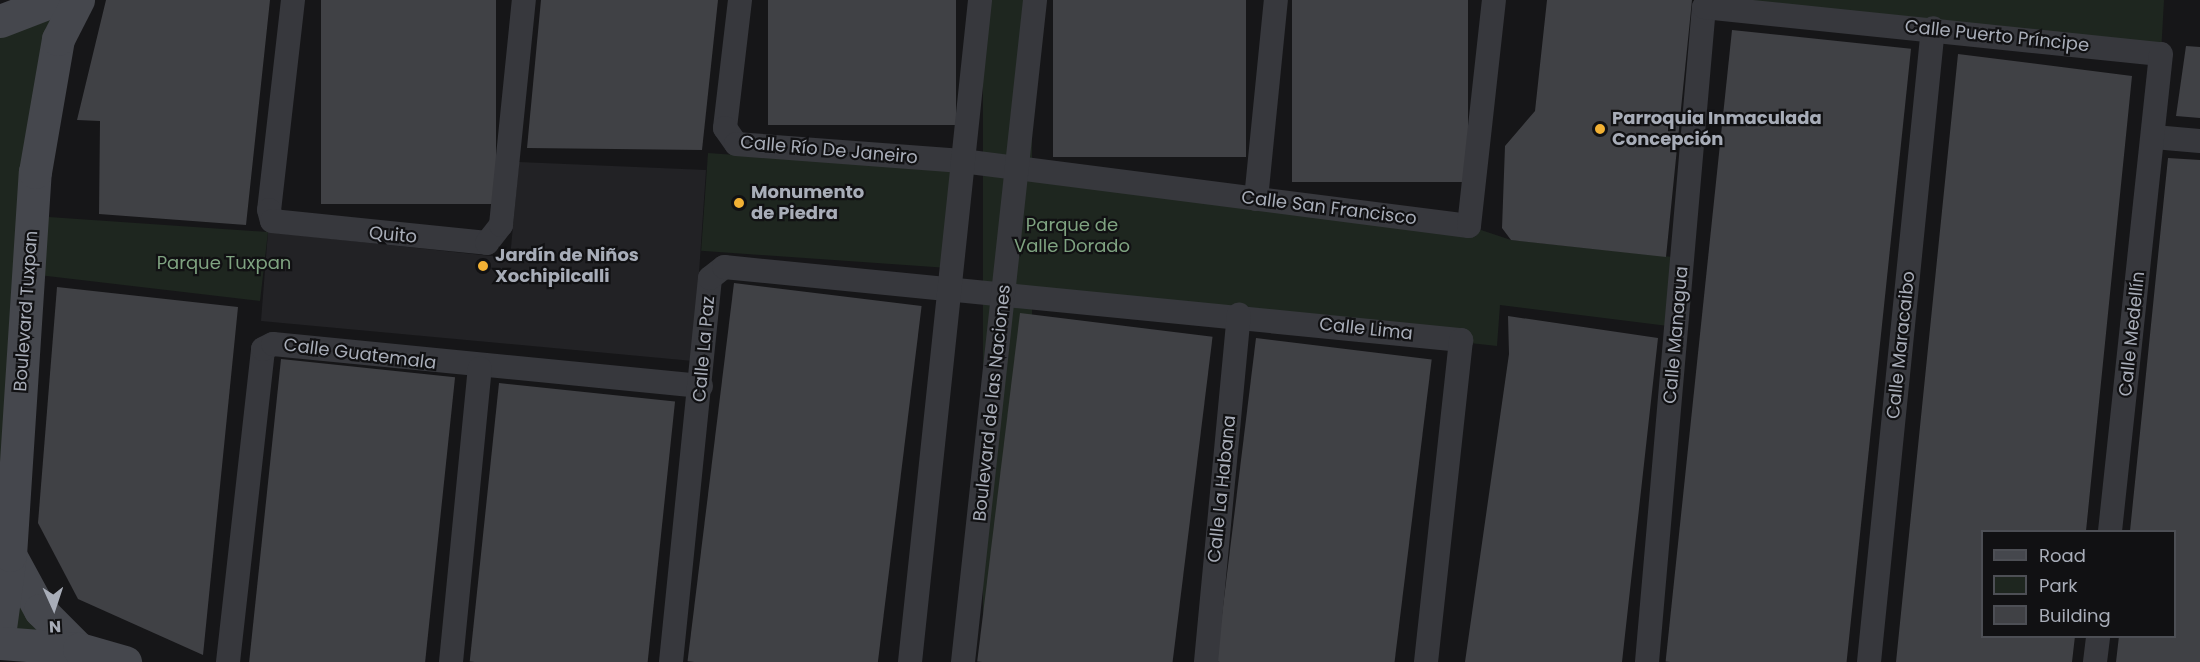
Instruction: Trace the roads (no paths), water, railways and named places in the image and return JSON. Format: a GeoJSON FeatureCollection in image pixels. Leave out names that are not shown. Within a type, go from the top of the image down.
{"type":"FeatureCollection","features":[{"type":"Feature","properties":{"kind":"street"},"geometry":{"type":"LineString","coordinates":[[0,21],[55,0]]}},
{"type":"Feature","properties":{"kind":"street","name":"Boulevard Tuxpan"},"geometry":{"type":"LineString","coordinates":[[0,628],[10,555],[35,172],[58,39],[78,0]]}},
{"type":"Feature","properties":{"kind":"street","name":"Quito"},"geometry":{"type":"LineString","coordinates":[[293,0],[269,210],[272,221],[487,243],[501,225],[524,0]]}},
{"type":"Feature","properties":{"kind":"street","name":"Calle Río De Janeiro"},"geometry":{"type":"LineString","coordinates":[[740,0],[728,138],[736,144],[962,161]]}},
{"type":"Feature","properties":{"kind":"street"},"geometry":{"type":"LineString","coordinates":[[910,662],[947,287],[980,0]]}},
{"type":"Feature","properties":{"kind":"street","name":"Boulevard de las Naciones"},"geometry":{"type":"LineString","coordinates":[[963,662],[1035,0]]}},
{"type":"Feature","properties":{"kind":"street"},"geometry":{"type":"LineString","coordinates":[[1256,199],[1276,0]]}},
{"type":"Feature","properties":{"kind":"street","name":"Calle San Francisco"},"geometry":{"type":"LineString","coordinates":[[962,161],[1469,226],[1494,0]]}},
{"type":"Feature","properties":{"kind":"street","name":"Calle Puerto Príncipe"},"geometry":{"type":"LineString","coordinates":[[1704,7],[1933,28],[2161,54],[2154,137]]}},
{"type":"Feature","properties":{"kind":"street","name":"Calle Managua"},"geometry":{"type":"LineString","coordinates":[[1647,662],[1704,7]]}},
{"type":"Feature","properties":{"kind":"street","name":"Calle Maracaibo"},"geometry":{"type":"LineString","coordinates":[[1869,662],[1933,28]]}},
{"type":"Feature","properties":{"kind":"street"},"geometry":{"type":"LineString","coordinates":[[2154,137],[2200,141]]}},
{"type":"Feature","properties":{"kind":"street","name":"Calle Medellín"},"geometry":{"type":"LineString","coordinates":[[2110,530],[2154,137]]}},
{"type":"Feature","properties":{"kind":"street","name":"Calle La Paz"},"geometry":{"type":"LineString","coordinates":[[671,662],[714,270],[947,287]]}},
{"type":"Feature","properties":{"kind":"street","name":"Calle Lima"},"geometry":{"type":"LineString","coordinates":[[947,287],[1239,315],[1462,341],[1426,662]]}},
{"type":"Feature","properties":{"kind":"street","name":"Calle La Habana"},"geometry":{"type":"LineString","coordinates":[[1206,662],[1239,315]]}},
{"type":"Feature","properties":{"kind":"street","name":"Calle Guatemala"},"geometry":{"type":"LineString","coordinates":[[228,662],[263,349],[273,344],[480,368],[701,387]]}},
{"type":"Feature","properties":{"kind":"street"},"geometry":{"type":"LineString","coordinates":[[451,662],[480,368]]}},
{"type":"Feature","properties":{"kind":"street"},"geometry":{"type":"LineString","coordinates":[[10,555],[40,610],[79,649]]}},
{"type":"Feature","properties":{"kind":"street"},"geometry":{"type":"LineString","coordinates":[[2095,662],[2098,638]]}},
{"type":"Feature","properties":{"kind":"street"},"geometry":{"type":"LineString","coordinates":[[0,643],[79,649],[125,662]]}},
{"type":"Feature","properties":{"kind":"place","name":"Parroquia Inmaculada Concepción"},"geometry":{"type":"Point","coordinates":[1600,129]}},
{"type":"Feature","properties":{"kind":"place","name":"Monumento de Piedra"},"geometry":{"type":"Point","coordinates":[739,203]}},
{"type":"Feature","properties":{"kind":"place","name":"Jardín de Niños Xochipilcalli"},"geometry":{"type":"Point","coordinates":[483,266]}},
{"type":"Feature","properties":{"kind":"park label","name":"Parque de Valle Dorado"},"geometry":{"type":"Point","coordinates":[1072,236]}},
{"type":"Feature","properties":{"kind":"park label","name":"Parque Tuxpan"},"geometry":{"type":"Point","coordinates":[224,263]}}]}
